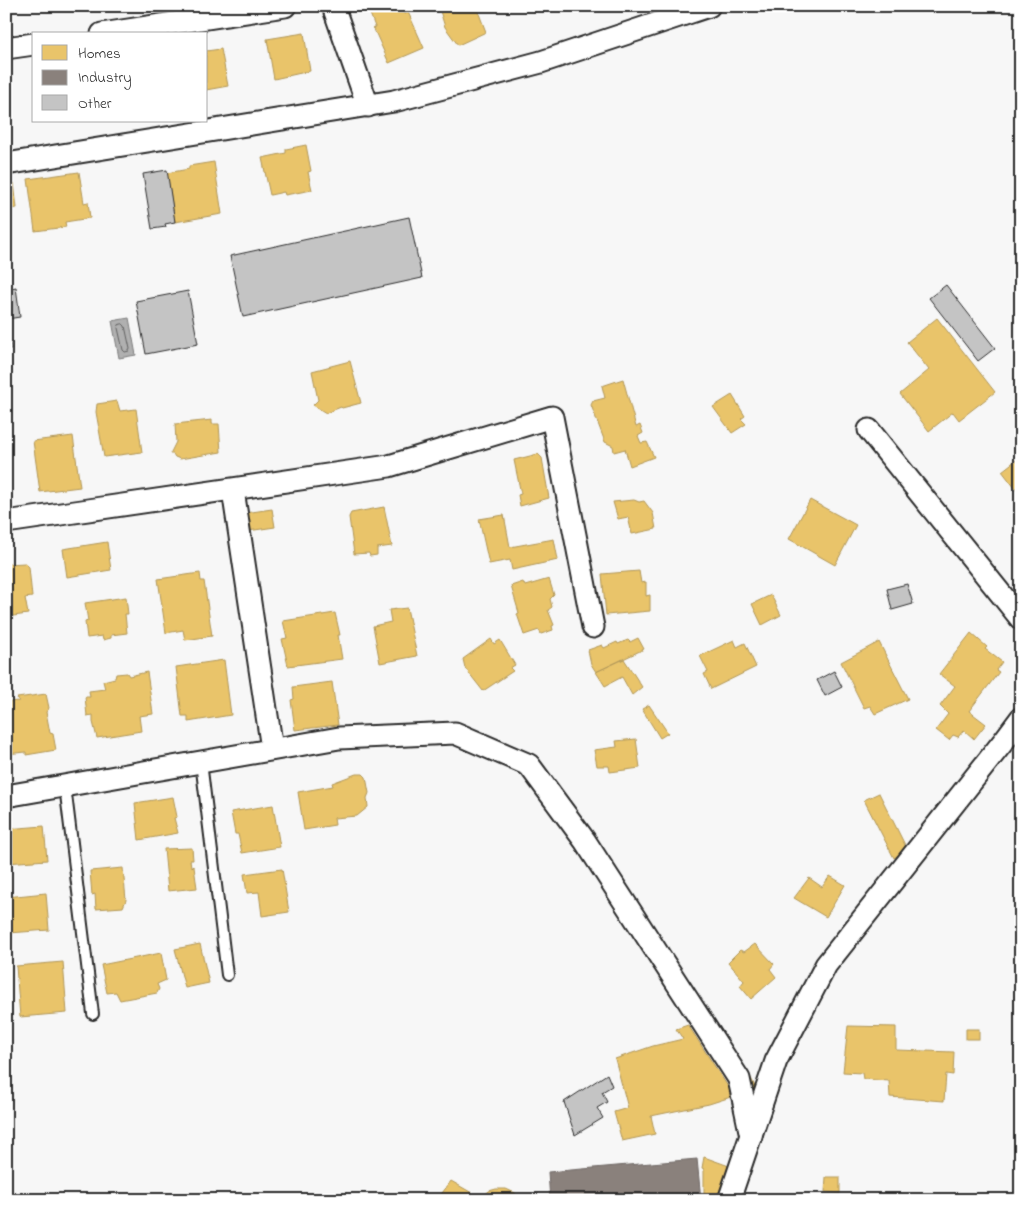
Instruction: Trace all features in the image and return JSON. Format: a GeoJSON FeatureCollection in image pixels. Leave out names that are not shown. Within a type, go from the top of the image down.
{"type":"FeatureCollection","features":[{"type":"Feature","properties":{"kind":"street"},"geometry":{"type":"LineString","coordinates":[[115,32],[285,6]]}},
{"type":"Feature","properties":{"kind":"street"},"geometry":{"type":"LineString","coordinates":[[333,6],[368,106]]}},
{"type":"Feature","properties":{"kind":"street"},"geometry":{"type":"LineString","coordinates":[[6,164],[394,101],[541,62],[709,6]]}},
{"type":"Feature","properties":{"kind":"street"},"geometry":{"type":"LineString","coordinates":[[6,48],[32,44]]}},
{"type":"Feature","properties":{"kind":"street"},"geometry":{"type":"LineString","coordinates":[[6,522],[389,466],[552,417],[593,627]]}},
{"type":"Feature","properties":{"kind":"street"},"geometry":{"type":"LineString","coordinates":[[869,430],[1021,619]]}},
{"type":"Feature","properties":{"kind":"street"},"geometry":{"type":"LineString","coordinates":[[233,490],[272,750]]}},
{"type":"Feature","properties":{"kind":"street"},"geometry":{"type":"LineString","coordinates":[[729,1200],[776,1061],[826,965],[1004,742],[1021,718]]}},
{"type":"Feature","properties":{"kind":"street"},"geometry":{"type":"LineString","coordinates":[[6,796],[339,738],[455,734],[529,765],[585,841],[739,1079],[751,1136]]}},
{"type":"Feature","properties":{"kind":"lane"},"geometry":{"type":"LineString","coordinates":[[201,762],[227,975]]}},
{"type":"Feature","properties":{"kind":"lane"},"geometry":{"type":"LineString","coordinates":[[65,786],[93,1014]]}},
{"type":"Feature","properties":{"kind":"water"},"geometry":{"type":"Polygon","coordinates":[[[129,318],[136,355],[119,358],[112,321],[129,318]]]}},
{"type":"Feature","properties":{"kind":"building: Homes"},"geometry":{"type":"Polygon","coordinates":[[[378,6],[402,6],[405,14],[408,12],[424,48],[389,63],[373,27],[375,27],[369,11],[378,6]]]}},
{"type":"Feature","properties":{"kind":"building: Homes"},"geometry":{"type":"Polygon","coordinates":[[[453,6],[476,6],[486,32],[458,45],[445,27],[440,11],[453,6]]]}},
{"type":"Feature","properties":{"kind":"building: Homes"},"geometry":{"type":"Polygon","coordinates":[[[304,33],[310,71],[274,79],[267,39],[304,33]]]}},
{"type":"Feature","properties":{"kind":"building: Homes"},"geometry":{"type":"Polygon","coordinates":[[[221,49],[228,86],[208,90],[208,51],[221,49]]]}},
{"type":"Feature","properties":{"kind":"building: Homes"},"geometry":{"type":"Polygon","coordinates":[[[306,145],[311,171],[308,172],[312,190],[285,195],[284,192],[270,195],[262,158],[286,153],[286,149],[306,145]]]}},
{"type":"Feature","properties":{"kind":"building: Homes"},"geometry":{"type":"Polygon","coordinates":[[[214,162],[222,214],[175,222],[167,173],[189,169],[189,166],[214,162]]]}},
{"type":"Feature","properties":{"kind":"building: Homes"},"geometry":{"type":"Polygon","coordinates":[[[79,172],[84,203],[88,202],[90,218],[65,222],[66,227],[35,231],[28,179],[79,172]]]}},
{"type":"Feature","properties":{"kind":"building: Homes"},"geometry":{"type":"Polygon","coordinates":[[[14,183],[17,208],[6,210],[6,184],[14,183]]]}},
{"type":"Feature","properties":{"kind":"building: Homes"},"geometry":{"type":"Polygon","coordinates":[[[937,318],[995,392],[959,420],[953,412],[929,431],[900,394],[929,370],[907,342],[937,318]]]}},
{"type":"Feature","properties":{"kind":"building: Homes"},"geometry":{"type":"Polygon","coordinates":[[[350,361],[361,403],[341,407],[326,413],[313,405],[318,400],[312,371],[350,361]]]}},
{"type":"Feature","properties":{"kind":"building: Homes"},"geometry":{"type":"Polygon","coordinates":[[[623,379],[636,427],[640,425],[643,433],[638,436],[641,443],[647,442],[654,457],[630,466],[625,449],[614,452],[613,446],[605,442],[591,405],[593,401],[605,398],[602,386],[623,379]]]}},
{"type":"Feature","properties":{"kind":"building: Homes"},"geometry":{"type":"Polygon","coordinates":[[[732,395],[745,416],[741,419],[746,424],[732,433],[713,407],[732,395]]]}},
{"type":"Feature","properties":{"kind":"building: Homes"},"geometry":{"type":"Polygon","coordinates":[[[117,401],[120,411],[136,409],[142,452],[104,457],[96,412],[97,404],[117,401]]]}},
{"type":"Feature","properties":{"kind":"building: Homes"},"geometry":{"type":"Polygon","coordinates":[[[212,420],[212,424],[219,424],[221,452],[180,459],[170,454],[176,442],[175,424],[212,420]]]}},
{"type":"Feature","properties":{"kind":"building: Homes"},"geometry":{"type":"Polygon","coordinates":[[[73,436],[80,487],[40,492],[33,441],[73,436]]]}},
{"type":"Feature","properties":{"kind":"building: Homes"},"geometry":{"type":"Polygon","coordinates":[[[1021,445],[1021,496],[1002,471],[1020,457],[1014,450],[1021,445]]]}},
{"type":"Feature","properties":{"kind":"building: Homes"},"geometry":{"type":"Polygon","coordinates":[[[538,454],[542,458],[549,498],[520,506],[518,495],[521,494],[514,460],[538,454]]]}},
{"type":"Feature","properties":{"kind":"building: Homes"},"geometry":{"type":"Polygon","coordinates":[[[810,500],[856,525],[835,565],[789,539],[810,500]]]}},
{"type":"Feature","properties":{"kind":"building: Homes"},"geometry":{"type":"Polygon","coordinates":[[[644,501],[653,513],[656,529],[632,534],[628,517],[618,519],[613,502],[644,501]]]}},
{"type":"Feature","properties":{"kind":"building: Homes"},"geometry":{"type":"Polygon","coordinates":[[[384,507],[392,546],[377,548],[377,555],[370,556],[369,553],[354,554],[349,517],[351,513],[384,507]]]}},
{"type":"Feature","properties":{"kind":"building: Homes"},"geometry":{"type":"Polygon","coordinates":[[[272,509],[275,527],[248,531],[245,513],[272,509]]]}},
{"type":"Feature","properties":{"kind":"building: Homes"},"geometry":{"type":"Polygon","coordinates":[[[504,515],[510,547],[554,539],[558,560],[512,570],[510,560],[489,564],[479,519],[504,515]]]}},
{"type":"Feature","properties":{"kind":"building: Homes"},"geometry":{"type":"Polygon","coordinates":[[[107,542],[111,570],[67,577],[63,549],[107,542]]]}},
{"type":"Feature","properties":{"kind":"building: Homes"},"geometry":{"type":"Polygon","coordinates":[[[25,563],[29,567],[32,597],[25,598],[28,614],[6,617],[6,564],[25,563]]]}},
{"type":"Feature","properties":{"kind":"building: Homes"},"geometry":{"type":"Polygon","coordinates":[[[639,571],[641,583],[646,582],[646,596],[650,595],[650,611],[606,615],[602,574],[639,571]]]}},
{"type":"Feature","properties":{"kind":"building: Homes"},"geometry":{"type":"Polygon","coordinates":[[[200,573],[201,581],[204,581],[212,636],[185,640],[183,630],[166,633],[158,579],[200,573]]]}},
{"type":"Feature","properties":{"kind":"building: Homes"},"geometry":{"type":"Polygon","coordinates":[[[549,579],[554,595],[550,599],[552,607],[548,610],[554,625],[552,626],[553,630],[541,634],[539,630],[524,635],[511,586],[523,582],[525,586],[549,579]]]}},
{"type":"Feature","properties":{"kind":"building: Homes"},"geometry":{"type":"Polygon","coordinates":[[[771,595],[781,615],[762,625],[752,604],[771,595]]]}},
{"type":"Feature","properties":{"kind":"building: Homes"},"geometry":{"type":"Polygon","coordinates":[[[126,597],[128,614],[125,614],[127,633],[111,635],[111,638],[103,640],[102,636],[87,638],[85,622],[88,621],[85,603],[126,597]]]}},
{"type":"Feature","properties":{"kind":"building: Homes"},"geometry":{"type":"Polygon","coordinates":[[[407,608],[417,656],[380,663],[373,626],[391,622],[389,610],[407,608]]]}},
{"type":"Feature","properties":{"kind":"building: Homes"},"geometry":{"type":"Polygon","coordinates":[[[335,613],[340,635],[338,635],[342,659],[288,666],[282,639],[287,638],[283,621],[335,613]]]}},
{"type":"Feature","properties":{"kind":"building: Homes"},"geometry":{"type":"Polygon","coordinates":[[[971,633],[987,647],[985,649],[1002,662],[996,670],[999,672],[969,711],[986,724],[974,739],[964,730],[958,737],[953,735],[949,740],[936,730],[948,714],[940,706],[955,686],[939,674],[971,633]]]}},
{"type":"Feature","properties":{"kind":"building: Homes"},"geometry":{"type":"Polygon","coordinates":[[[638,638],[644,649],[596,672],[591,664],[588,650],[602,645],[604,648],[617,642],[618,644],[628,640],[630,642],[638,638]]]}},
{"type":"Feature","properties":{"kind":"building: Homes"},"geometry":{"type":"Polygon","coordinates":[[[491,639],[494,644],[500,640],[515,665],[510,668],[513,671],[483,691],[465,668],[463,659],[491,639]]]}},
{"type":"Feature","properties":{"kind":"building: Homes"},"geometry":{"type":"Polygon","coordinates":[[[734,640],[737,647],[745,643],[756,667],[711,689],[704,674],[708,672],[700,656],[734,640]]]}},
{"type":"Feature","properties":{"kind":"building: Homes"},"geometry":{"type":"Polygon","coordinates":[[[879,642],[908,699],[875,714],[870,706],[864,708],[841,662],[879,642]]]}},
{"type":"Feature","properties":{"kind":"building: Homes"},"geometry":{"type":"Polygon","coordinates":[[[624,659],[642,687],[632,695],[622,677],[605,686],[596,672],[624,659]]]}},
{"type":"Feature","properties":{"kind":"building: Homes"},"geometry":{"type":"Polygon","coordinates":[[[224,660],[231,715],[188,722],[188,716],[182,716],[176,667],[224,660]]]}},
{"type":"Feature","properties":{"kind":"building: Homes"},"geometry":{"type":"Polygon","coordinates":[[[147,672],[153,714],[139,716],[141,731],[97,738],[93,715],[87,716],[85,697],[90,697],[89,691],[105,689],[103,681],[115,678],[116,674],[127,673],[129,676],[147,672]]]}},
{"type":"Feature","properties":{"kind":"building: Homes"},"geometry":{"type":"Polygon","coordinates":[[[332,682],[338,725],[295,730],[291,700],[294,699],[293,687],[332,682]]]}},
{"type":"Feature","properties":{"kind":"building: Homes"},"geometry":{"type":"Polygon","coordinates":[[[46,694],[49,708],[46,712],[56,750],[26,755],[26,752],[6,754],[6,702],[19,701],[17,698],[46,694]]]}},
{"type":"Feature","properties":{"kind":"building: Homes"},"geometry":{"type":"Polygon","coordinates":[[[649,705],[668,733],[660,738],[642,709],[649,705]]]}},
{"type":"Feature","properties":{"kind":"building: Homes"},"geometry":{"type":"Polygon","coordinates":[[[636,739],[640,768],[610,772],[609,766],[597,766],[594,750],[617,747],[616,741],[636,739]]]}},
{"type":"Feature","properties":{"kind":"building: Homes"},"geometry":{"type":"Polygon","coordinates":[[[356,774],[363,774],[366,777],[369,793],[367,798],[368,807],[357,816],[334,818],[335,825],[304,830],[298,792],[333,786],[332,783],[356,774]]]}},
{"type":"Feature","properties":{"kind":"building: Homes"},"geometry":{"type":"Polygon","coordinates":[[[879,793],[907,849],[894,858],[864,800],[879,793]]]}},
{"type":"Feature","properties":{"kind":"building: Homes"},"geometry":{"type":"Polygon","coordinates":[[[173,797],[177,817],[174,818],[178,833],[139,840],[135,803],[173,797]]]}},
{"type":"Feature","properties":{"kind":"building: Homes"},"geometry":{"type":"Polygon","coordinates":[[[273,805],[280,847],[242,853],[238,834],[235,834],[231,812],[273,805]]]}},
{"type":"Feature","properties":{"kind":"building: Homes"},"geometry":{"type":"Polygon","coordinates":[[[44,826],[47,860],[6,863],[6,829],[44,826]]]}},
{"type":"Feature","properties":{"kind":"building: Homes"},"geometry":{"type":"Polygon","coordinates":[[[192,848],[193,860],[190,860],[191,866],[194,867],[197,888],[168,891],[164,849],[192,848]]]}},
{"type":"Feature","properties":{"kind":"building: Homes"},"geometry":{"type":"Polygon","coordinates":[[[6,867],[8,867],[11,893],[6,893],[6,867]]]}},
{"type":"Feature","properties":{"kind":"building: Homes"},"geometry":{"type":"Polygon","coordinates":[[[123,868],[126,900],[123,907],[96,909],[95,894],[92,895],[90,871],[123,868]]]}},
{"type":"Feature","properties":{"kind":"building: Homes"},"geometry":{"type":"Polygon","coordinates":[[[282,869],[289,912],[262,916],[259,892],[247,893],[244,874],[282,869]]]}},
{"type":"Feature","properties":{"kind":"building: Homes"},"geometry":{"type":"Polygon","coordinates":[[[830,876],[845,885],[826,917],[794,898],[809,878],[822,887],[830,876]]]}},
{"type":"Feature","properties":{"kind":"building: Homes"},"geometry":{"type":"Polygon","coordinates":[[[46,893],[49,930],[9,933],[6,897],[46,893]]]}},
{"type":"Feature","properties":{"kind":"building: Homes"},"geometry":{"type":"Polygon","coordinates":[[[200,944],[209,983],[185,988],[175,949],[200,944]]]}},
{"type":"Feature","properties":{"kind":"building: Homes"},"geometry":{"type":"Polygon","coordinates":[[[755,944],[774,964],[770,969],[776,977],[751,999],[740,986],[744,981],[728,962],[740,950],[744,952],[755,944]]]}},
{"type":"Feature","properties":{"kind":"building: Homes"},"geometry":{"type":"Polygon","coordinates":[[[161,953],[166,980],[157,984],[159,989],[157,993],[120,1000],[116,992],[107,993],[101,965],[161,953]]]}},
{"type":"Feature","properties":{"kind":"building: Homes"},"geometry":{"type":"Polygon","coordinates":[[[63,962],[67,1013],[20,1017],[16,966],[63,962]]]}},
{"type":"Feature","properties":{"kind":"building: Homes"},"geometry":{"type":"Polygon","coordinates":[[[688,1025],[734,1096],[709,1104],[651,1116],[655,1134],[622,1141],[614,1112],[628,1108],[615,1059],[653,1046],[683,1039],[676,1029],[688,1025]]]}},
{"type":"Feature","properties":{"kind":"building: Homes"},"geometry":{"type":"Polygon","coordinates":[[[848,1026],[896,1027],[896,1050],[954,1052],[953,1075],[946,1074],[944,1101],[890,1097],[889,1081],[863,1079],[862,1073],[843,1072],[848,1026]]]}},
{"type":"Feature","properties":{"kind":"building: Homes"},"geometry":{"type":"Polygon","coordinates":[[[966,1029],[979,1029],[979,1039],[966,1039],[966,1029]]]}},
{"type":"Feature","properties":{"kind":"building: Homes"},"geometry":{"type":"Polygon","coordinates":[[[750,1076],[757,1091],[752,1099],[742,1080],[750,1076]]]}},
{"type":"Feature","properties":{"kind":"building: Homes"},"geometry":{"type":"Polygon","coordinates":[[[704,1157],[729,1166],[719,1200],[704,1200],[704,1169],[702,1168],[704,1157]]]}},
{"type":"Feature","properties":{"kind":"building: Homes"},"geometry":{"type":"Polygon","coordinates":[[[826,1177],[840,1177],[840,1193],[825,1192],[826,1177]]]}},
{"type":"Feature","properties":{"kind":"building: Homes"},"geometry":{"type":"Polygon","coordinates":[[[451,1181],[472,1193],[468,1200],[437,1200],[451,1181]]]}},
{"type":"Feature","properties":{"kind":"building: Homes"},"geometry":{"type":"Polygon","coordinates":[[[506,1189],[515,1193],[520,1200],[479,1200],[489,1191],[506,1189]]]}},
{"type":"Feature","properties":{"kind":"building: Industry"},"geometry":{"type":"Polygon","coordinates":[[[697,1159],[701,1200],[550,1200],[548,1172],[697,1159]]]}},
{"type":"Feature","properties":{"kind":"building: Other"},"geometry":{"type":"Polygon","coordinates":[[[167,170],[175,222],[165,224],[166,227],[152,229],[143,174],[167,170]]]}},
{"type":"Feature","properties":{"kind":"building: Other"},"geometry":{"type":"Polygon","coordinates":[[[409,217],[422,278],[243,317],[230,256],[409,217]]]}},
{"type":"Feature","properties":{"kind":"building: Other"},"geometry":{"type":"Polygon","coordinates":[[[946,285],[995,348],[978,361],[929,298],[946,285]]]}},
{"type":"Feature","properties":{"kind":"building: Other"},"geometry":{"type":"Polygon","coordinates":[[[16,287],[20,317],[7,319],[6,289],[16,287]]]}},
{"type":"Feature","properties":{"kind":"building: Other"},"geometry":{"type":"Polygon","coordinates":[[[188,291],[198,344],[146,354],[136,301],[188,291]]]}},
{"type":"Feature","properties":{"kind":"building: Other"},"geometry":{"type":"Polygon","coordinates":[[[6,317],[11,349],[6,349],[6,317]]]}},
{"type":"Feature","properties":{"kind":"building: Other"},"geometry":{"type":"Polygon","coordinates":[[[907,584],[913,604],[892,610],[887,589],[907,584]]]}},
{"type":"Feature","properties":{"kind":"building: Other"},"geometry":{"type":"Polygon","coordinates":[[[834,671],[842,687],[825,696],[817,680],[834,671]]]}},
{"type":"Feature","properties":{"kind":"building: Other"},"geometry":{"type":"Polygon","coordinates":[[[607,1074],[612,1086],[602,1092],[607,1102],[597,1108],[603,1118],[575,1135],[564,1102],[607,1074]]]}}]}
